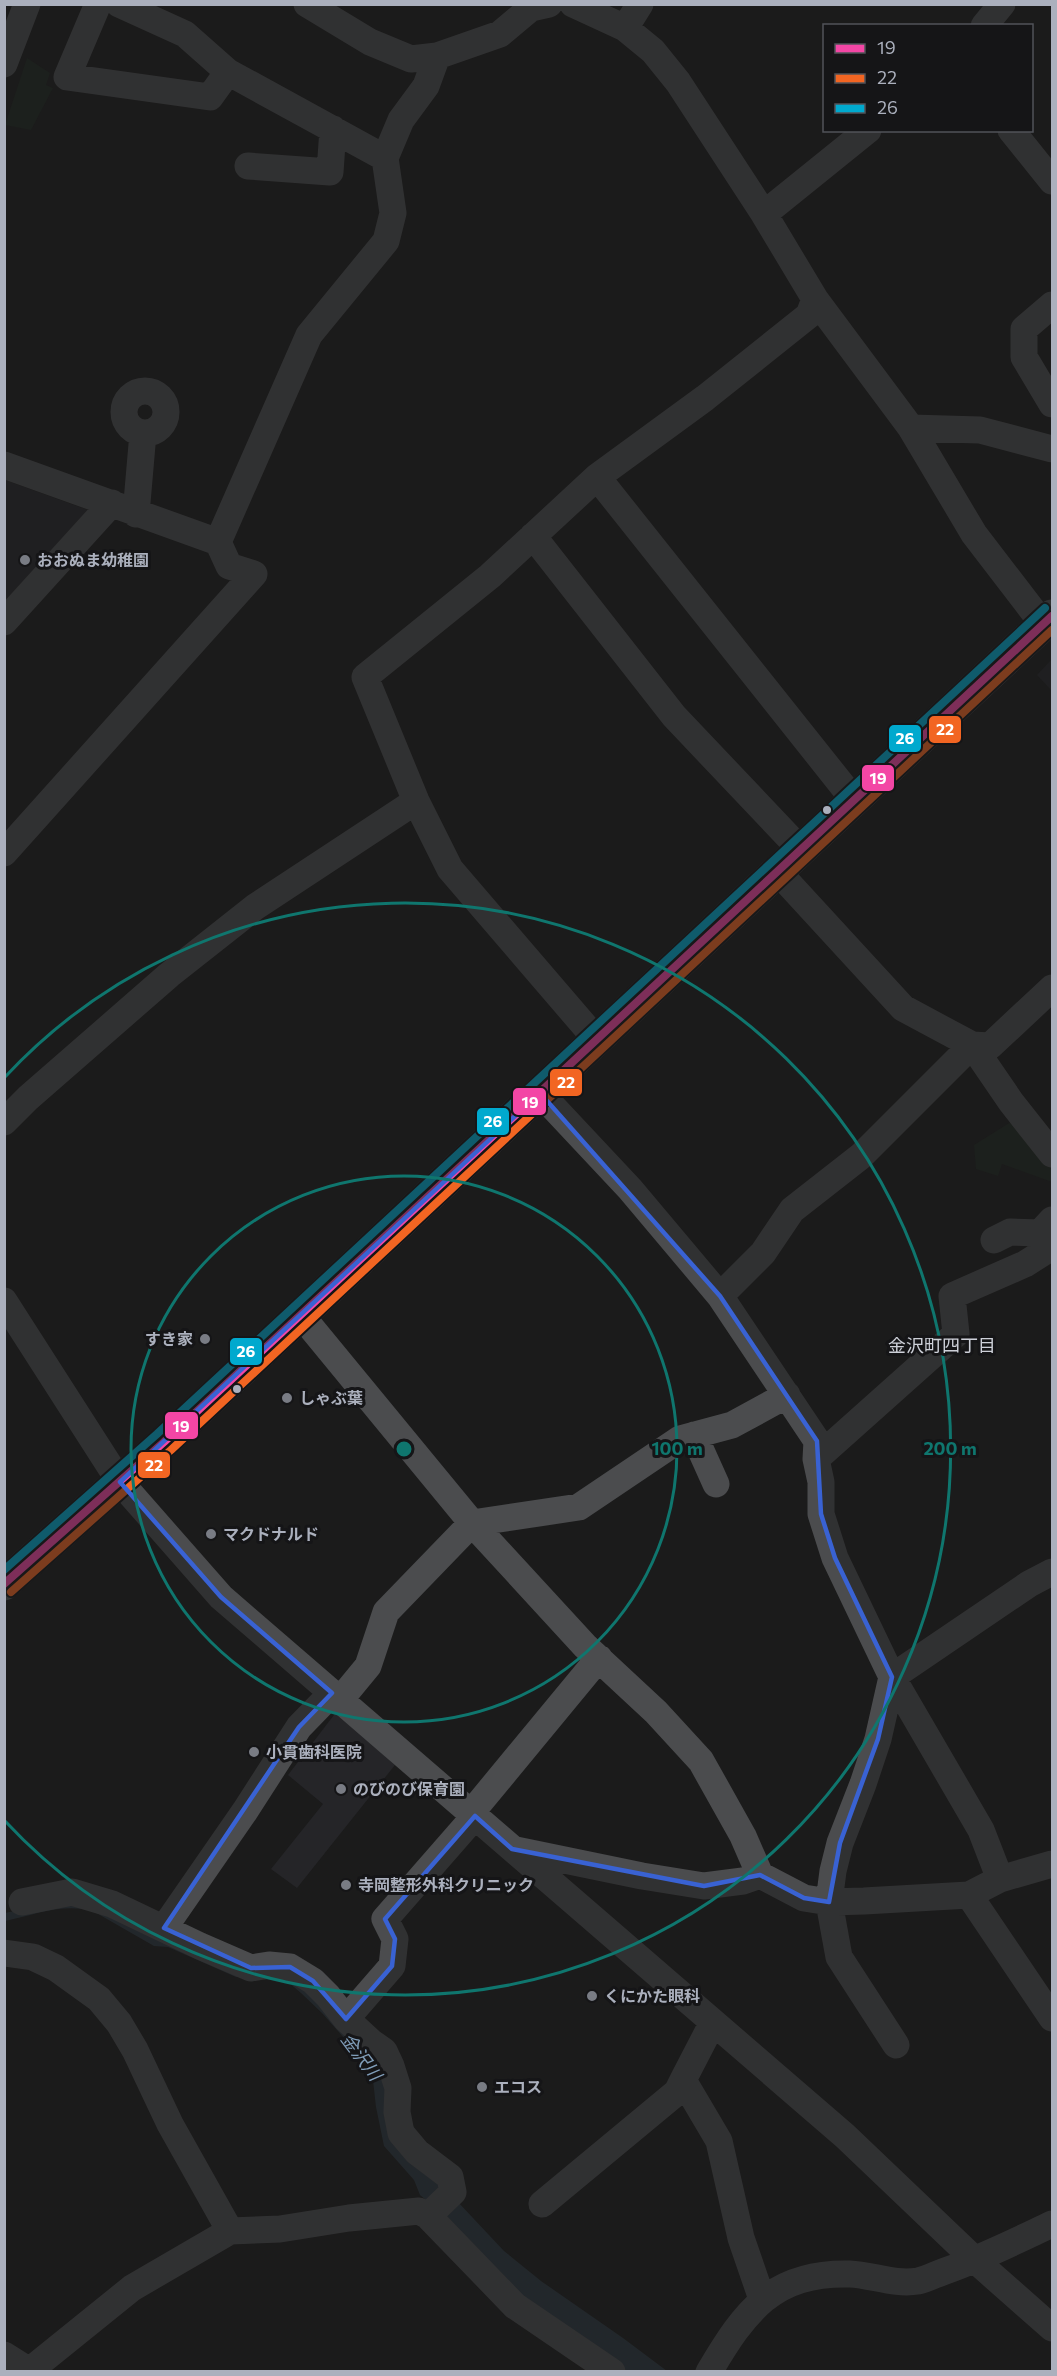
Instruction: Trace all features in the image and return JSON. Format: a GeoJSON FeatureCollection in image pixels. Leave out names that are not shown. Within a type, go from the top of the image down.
{"type":"FeatureCollection","features":[{"type":"Feature","properties":{"kind":"highway"},"geometry":{"type":"LineString","coordinates":[[4,1584],[120,1482],[1048,620]]}},
{"type":"Feature","properties":{"kind":"street"},"geometry":{"type":"LineString","coordinates":[[4,64],[27,4]]}},
{"type":"Feature","properties":{"kind":"street"},"geometry":{"type":"LineString","coordinates":[[98,4],[67,77],[210,97],[228,72]]}},
{"type":"Feature","properties":{"kind":"street"},"geometry":{"type":"LineString","coordinates":[[119,4],[185,34],[228,72],[385,158]]}},
{"type":"Feature","properties":{"kind":"street"},"geometry":{"type":"LineString","coordinates":[[307,4],[370,42],[411,59],[437,56],[500,34],[531,8],[549,4]]}},
{"type":"Feature","properties":{"kind":"street"},"geometry":{"type":"LineString","coordinates":[[573,4],[625,28],[653,51],[678,82],[764,214],[815,299],[911,428],[974,534],[1048,620]]}},
{"type":"Feature","properties":{"kind":"street"},"geometry":{"type":"LineString","coordinates":[[625,28],[640,4]]}},
{"type":"Feature","properties":{"kind":"street"},"geometry":{"type":"LineString","coordinates":[[986,24],[1002,4]]}},
{"type":"Feature","properties":{"kind":"street"},"geometry":{"type":"LineString","coordinates":[[218,542],[309,335],[386,241],[393,213],[385,158],[401,120],[426,86],[437,56]]}},
{"type":"Feature","properties":{"kind":"street"},"geometry":{"type":"LineString","coordinates":[[248,166],[330,172],[333,129]]}},
{"type":"Feature","properties":{"kind":"street"},"geometry":{"type":"LineString","coordinates":[[764,214],[866,132]]}},
{"type":"Feature","properties":{"kind":"street"},"geometry":{"type":"LineString","coordinates":[[1013,132],[1053,181]]}},
{"type":"Feature","properties":{"kind":"street"},"geometry":{"type":"LineString","coordinates":[[596,1039],[450,869],[417,801],[365,677],[490,576],[597,477],[705,398],[809,315],[815,299]]}},
{"type":"Feature","properties":{"kind":"street"},"geometry":{"type":"LineString","coordinates":[[1053,305],[1024,329],[1024,357],[1053,404]]}},
{"type":"Feature","properties":{"kind":"street"},"geometry":{"type":"LineString","coordinates":[[911,428],[980,430],[1053,450]]}},
{"type":"Feature","properties":{"kind":"street"},"geometry":{"type":"LineString","coordinates":[[4,622],[124,508],[143,433]]}},
{"type":"Feature","properties":{"kind":"street"},"geometry":{"type":"LineString","coordinates":[[4,465],[218,542],[229,566],[254,574],[4,854]]}},
{"type":"Feature","properties":{"kind":"street"},"geometry":{"type":"LineString","coordinates":[[597,477],[854,800]]}},
{"type":"Feature","properties":{"kind":"street"},"geometry":{"type":"LineString","coordinates":[[533,536],[903,1008],[972,1045],[990,1046],[1053,988]]}},
{"type":"Feature","properties":{"kind":"street"},"geometry":{"type":"LineString","coordinates":[[4,1122],[28,1098],[170,975],[255,907],[417,801]]}},
{"type":"Feature","properties":{"kind":"street"},"geometry":{"type":"LineString","coordinates":[[972,1045],[1011,1102],[1053,1154]]}},
{"type":"Feature","properties":{"kind":"street"},"geometry":{"type":"LineString","coordinates":[[720,1296],[763,1253],[792,1210],[853,1163],[972,1045]]}},
{"type":"Feature","properties":{"kind":"street"},"geometry":{"type":"LineString","coordinates":[[540,1093],[630,1189],[720,1296],[817,1441],[816,1459],[821,1482],[821,1514],[836,1558],[892,1677],[981,1830],[1000,1879]]}},
{"type":"Feature","properties":{"kind":"street"},"geometry":{"type":"LineString","coordinates":[[994,1240],[1010,1232],[1040,1233],[1053,1220]]}},
{"type":"Feature","properties":{"kind":"street"},"geometry":{"type":"LineString","coordinates":[[816,1459],[956,1334],[952,1296],[1025,1264],[1053,1247]]}},
{"type":"Feature","properties":{"kind":"street"},"geometry":{"type":"LineString","coordinates":[[4,1301],[120,1482],[221,1597],[845,2136],[975,2260],[1053,2328]]}},
{"type":"Feature","properties":{"kind":"street"},"geometry":{"type":"LineString","coordinates":[[300,1314],[472,1523],[585,1646],[656,1712],[701,1761],[743,1836],[760,1875],[804,1898],[829,1902],[969,1895],[1000,1879],[1053,1864]]}},
{"type":"Feature","properties":{"kind":"street"},"geometry":{"type":"LineString","coordinates":[[164,1928],[245,1811],[299,1727],[368,1666],[386,1612],[472,1523],[579,1507],[680,1439],[732,1425],[787,1395]]}},
{"type":"Feature","properties":{"kind":"street"},"geometry":{"type":"LineString","coordinates":[[694,1435],[715,1484]]}},
{"type":"Feature","properties":{"kind":"street"},"geometry":{"type":"LineString","coordinates":[[896,2045],[839,1957],[829,1902],[840,1843],[878,1739],[892,1677],[1029,1584],[1053,1572]]}},
{"type":"Feature","properties":{"kind":"street"},"geometry":{"type":"LineString","coordinates":[[346,2019],[392,1965],[395,1939],[385,1919],[473,1815],[599,1658]]}},
{"type":"Feature","properties":{"kind":"street"},"geometry":{"type":"LineString","coordinates":[[512,1849],[642,1876],[704,1886],[743,1881],[760,1875]]}},
{"type":"Feature","properties":{"kind":"street"},"geometry":{"type":"LineString","coordinates":[[22,1902],[72,1892],[112,1904],[250,1968],[269,1965],[290,1967],[313,1982],[328,1996],[346,2019],[370,2042],[384,2051],[398,2088],[401,2133],[417,2152],[450,2177],[453,2192],[428,2216]]}},
{"type":"Feature","properties":{"kind":"street"},"geometry":{"type":"LineString","coordinates":[[969,1895],[1053,2018]]}},
{"type":"Feature","properties":{"kind":"street"},"geometry":{"type":"LineString","coordinates":[[4,1953],[33,1957],[56,1968],[99,1999],[119,2023],[135,2050],[170,2124],[230,2232]]}},
{"type":"Feature","properties":{"kind":"street"},"geometry":{"type":"LineString","coordinates":[[542,2204],[677,2092],[713,2022]]}},
{"type":"Feature","properties":{"kind":"street"},"geometry":{"type":"LineString","coordinates":[[683,2080],[719,2141],[741,2238],[762,2299]]}},
{"type":"Feature","properties":{"kind":"street"},"geometry":{"type":"LineString","coordinates":[[4,2355],[30,2371],[132,2288],[230,2232],[280,2229],[349,2218],[419,2211],[428,2216],[515,2306],[612,2372]]}},
{"type":"Feature","properties":{"kind":"street"},"geometry":{"type":"LineString","coordinates":[[709,2372],[722,2350],[762,2299],[785,2286],[818,2276],[851,2274],[887,2280],[918,2281],[975,2260],[1053,2224]]}},
{"type":"Feature","properties":{"kind":"highlighted area"},"geometry":{"type":"Polygon","coordinates":[[[540,1093],[720,1296],[817,1441],[821,1514],[835,1558],[892,1677],[878,1739],[840,1843],[829,1902],[804,1898],[760,1875],[704,1886],[512,1849],[475,1816],[385,1919],[395,1939],[392,1966],[346,2019],[313,1981],[290,1967],[251,1968],[164,1928],[299,1727],[332,1693],[221,1597],[120,1482],[540,1093]]]}},
{"type":"Feature","properties":{"kind":"shaded area"},"geometry":{"type":"Polygon","coordinates":[[[27,58],[50,73],[46,85],[53,88],[31,130],[5,125],[27,58]]]}},
{"type":"Feature","properties":{"kind":"shaded area","name":"おおぬま幼稚園"},"geometry":{"type":"Polygon","coordinates":[[[5,480],[88,510],[5,611],[5,480]]]}},
{"type":"Feature","properties":{"kind":"shaded area"},"geometry":{"type":"Polygon","coordinates":[[[1052,659],[1052,691],[1037,675],[1052,659]]]}},
{"type":"Feature","properties":{"kind":"shaded area"},"geometry":{"type":"Polygon","coordinates":[[[1014,1120],[1052,1170],[1052,1182],[1002,1164],[998,1176],[976,1169],[974,1145],[1014,1120]]]}},
{"type":"Feature","properties":{"kind":"shaded area","name":"のびのび保育園"},"geometry":{"type":"Polygon","coordinates":[[[337,1711],[395,1765],[297,1888],[271,1869],[323,1804],[288,1775],[337,1711]]]}},
{"type":"Feature","properties":{"kind":"water","name":"金沢川"},"geometry":{"type":"Polygon","coordinates":[[[71,1899],[282,1970],[374,2053],[445,2185],[428,2202],[420,2195],[414,2180],[384,2146],[373,2080],[361,2057],[322,2013],[287,1981],[236,1977],[168,1947],[154,1946],[93,1911],[59,1909],[5,1921],[5,1913],[71,1899]]]}},
{"type":"Feature","properties":{"kind":"water"},"geometry":{"type":"Polygon","coordinates":[[[457,2201],[504,2251],[541,2281],[667,2371],[627,2371],[519,2298],[440,2218],[457,2201]]]}},
{"type":"Feature","properties":{"kind":"transit line","name":"26"},"geometry":{"type":"LineString","coordinates":[[4,1570],[157,1434],[1045,608]]}},
{"type":"Feature","properties":{"kind":"transit line","name":"19"},"geometry":{"type":"LineString","coordinates":[[4,1584],[164,1442],[1052,616]]}},
{"type":"Feature","properties":{"kind":"transit line","name":"22"},"geometry":{"type":"LineString","coordinates":[[11,1592],[171,1450],[1052,630]]}},
{"type":"Feature","properties":{"kind":"place","name":"おおぬま幼稚園"},"geometry":{"type":"Point","coordinates":[25,560]}},
{"type":"Feature","properties":{"kind":"place","name":"すき家"},"geometry":{"type":"Point","coordinates":[205,1339]}},
{"type":"Feature","properties":{"kind":"place","name":"しゃぶ葉"},"geometry":{"type":"Point","coordinates":[287,1398]}},
{"type":"Feature","properties":{"kind":"place","name":"マクドナルド"},"geometry":{"type":"Point","coordinates":[211,1534]}},
{"type":"Feature","properties":{"kind":"place","name":"小貫歯科医院"},"geometry":{"type":"Point","coordinates":[254,1752]}},
{"type":"Feature","properties":{"kind":"place","name":"のびのび保育園"},"geometry":{"type":"Point","coordinates":[341,1789]}},
{"type":"Feature","properties":{"kind":"place","name":"寺岡整形外科クリニック"},"geometry":{"type":"Point","coordinates":[346,1885]}},
{"type":"Feature","properties":{"kind":"place","name":"くにかた眼科"},"geometry":{"type":"Point","coordinates":[592,1996]}},
{"type":"Feature","properties":{"kind":"place","name":"エコス"},"geometry":{"type":"Point","coordinates":[482,2087]}},
{"type":"Feature","properties":{"kind":"district","name":"金沢町四丁目"},"geometry":{"type":"Point","coordinates":[942,1346]}}]}
